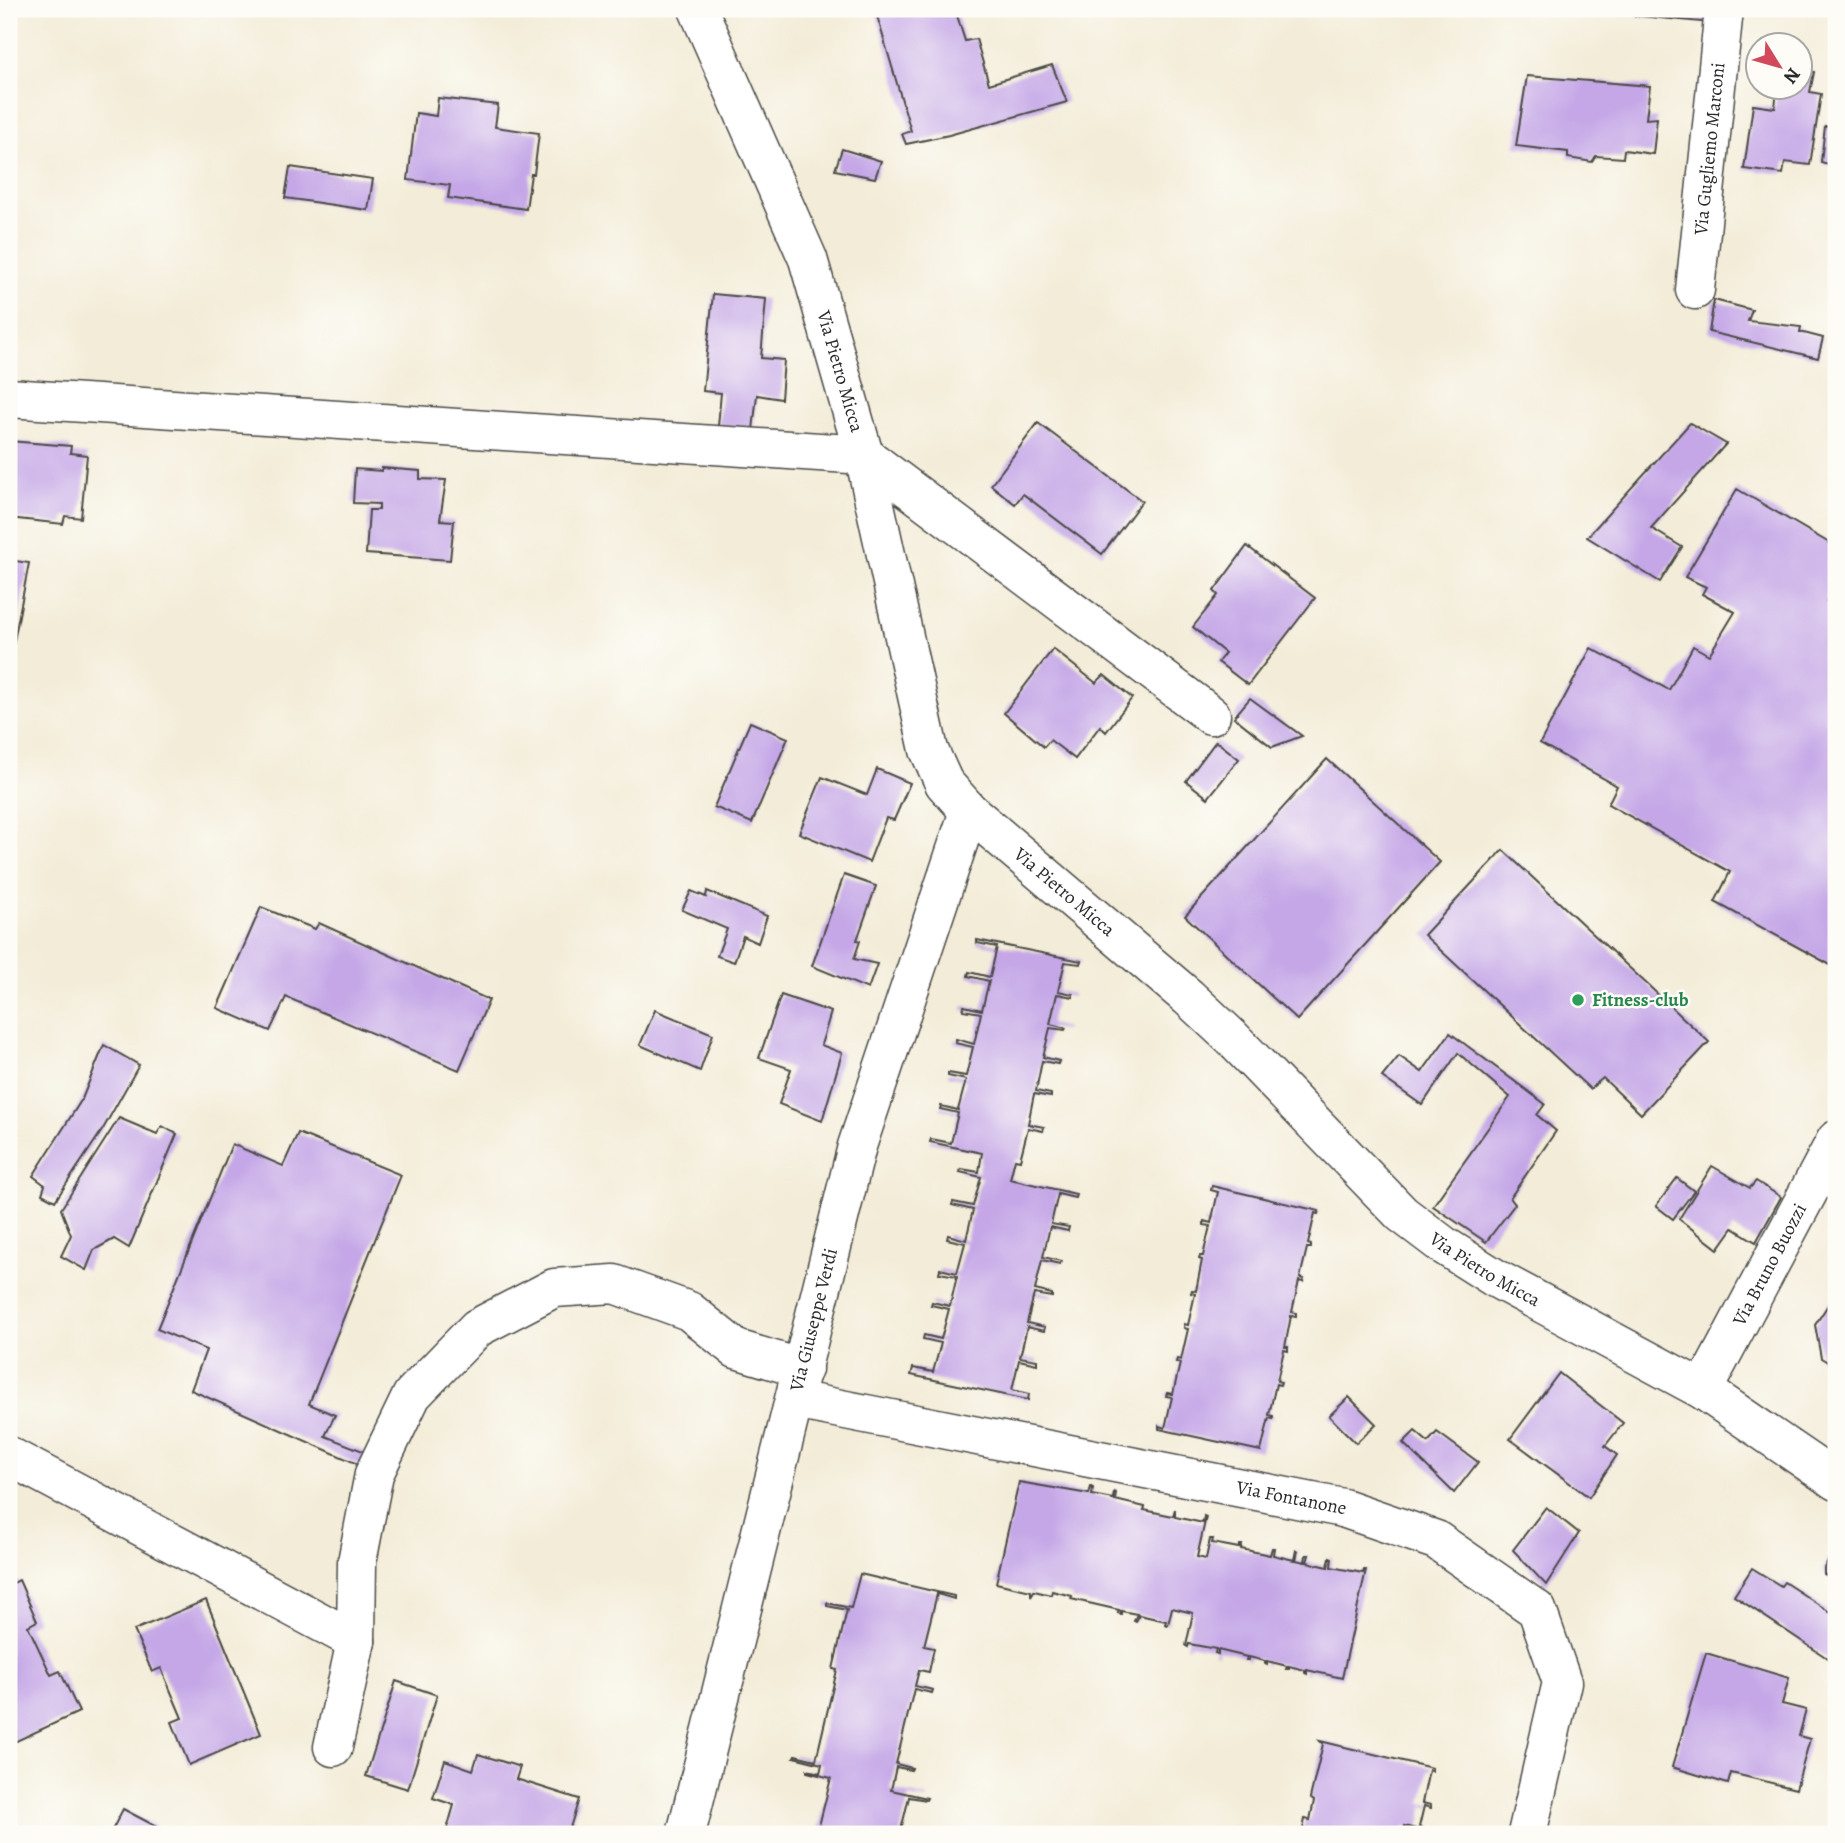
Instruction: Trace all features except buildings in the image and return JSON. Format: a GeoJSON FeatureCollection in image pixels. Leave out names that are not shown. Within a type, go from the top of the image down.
{"type":"FeatureCollection","features":[{"type":"Feature","properties":{"kind":"street","name":"Via Pietro Micca"},"geometry":{"type":"LineString","coordinates":[[698,9],[808,259],[864,454],[929,750],[944,783],[969,811],[1188,997],[1232,1038],[1402,1214],[1443,1245],[1495,1278],[1703,1390],[1836,1481]]}},
{"type":"Feature","properties":{"kind":"street","name":"Via Gugliemo Marconi"},"geometry":{"type":"LineString","coordinates":[[1695,290],[1724,9]]}},
{"type":"Feature","properties":{"kind":"street"},"geometry":{"type":"LineString","coordinates":[[9,398],[864,454],[1211,715]]}},
{"type":"Feature","properties":{"kind":"street","name":"Via Giuseppe Verdi"},"geometry":{"type":"LineString","coordinates":[[687,1834],[857,1146],[969,811]]}},
{"type":"Feature","properties":{"kind":"street","name":"Via Bruno Buozzi"},"geometry":{"type":"LineString","coordinates":[[1703,1390],[1836,1140]]}},
{"type":"Feature","properties":{"kind":"street","name":"Via Fontanone"},"geometry":{"type":"LineString","coordinates":[[333,1747],[356,1642],[357,1562],[374,1474],[412,1395],[477,1328],[554,1288],[614,1284],[689,1311],[736,1349],[799,1385],[1343,1508],[1436,1540],[1537,1610],[1562,1682],[1527,1834]]}},
{"type":"Feature","properties":{"kind":"street"},"geometry":{"type":"LineString","coordinates":[[9,1455],[356,1642]]}},
{"type":"Feature","properties":{"kind":"place","name":"Fitness-club"},"geometry":{"type":"Point","coordinates":[1578,1000]}}]}
